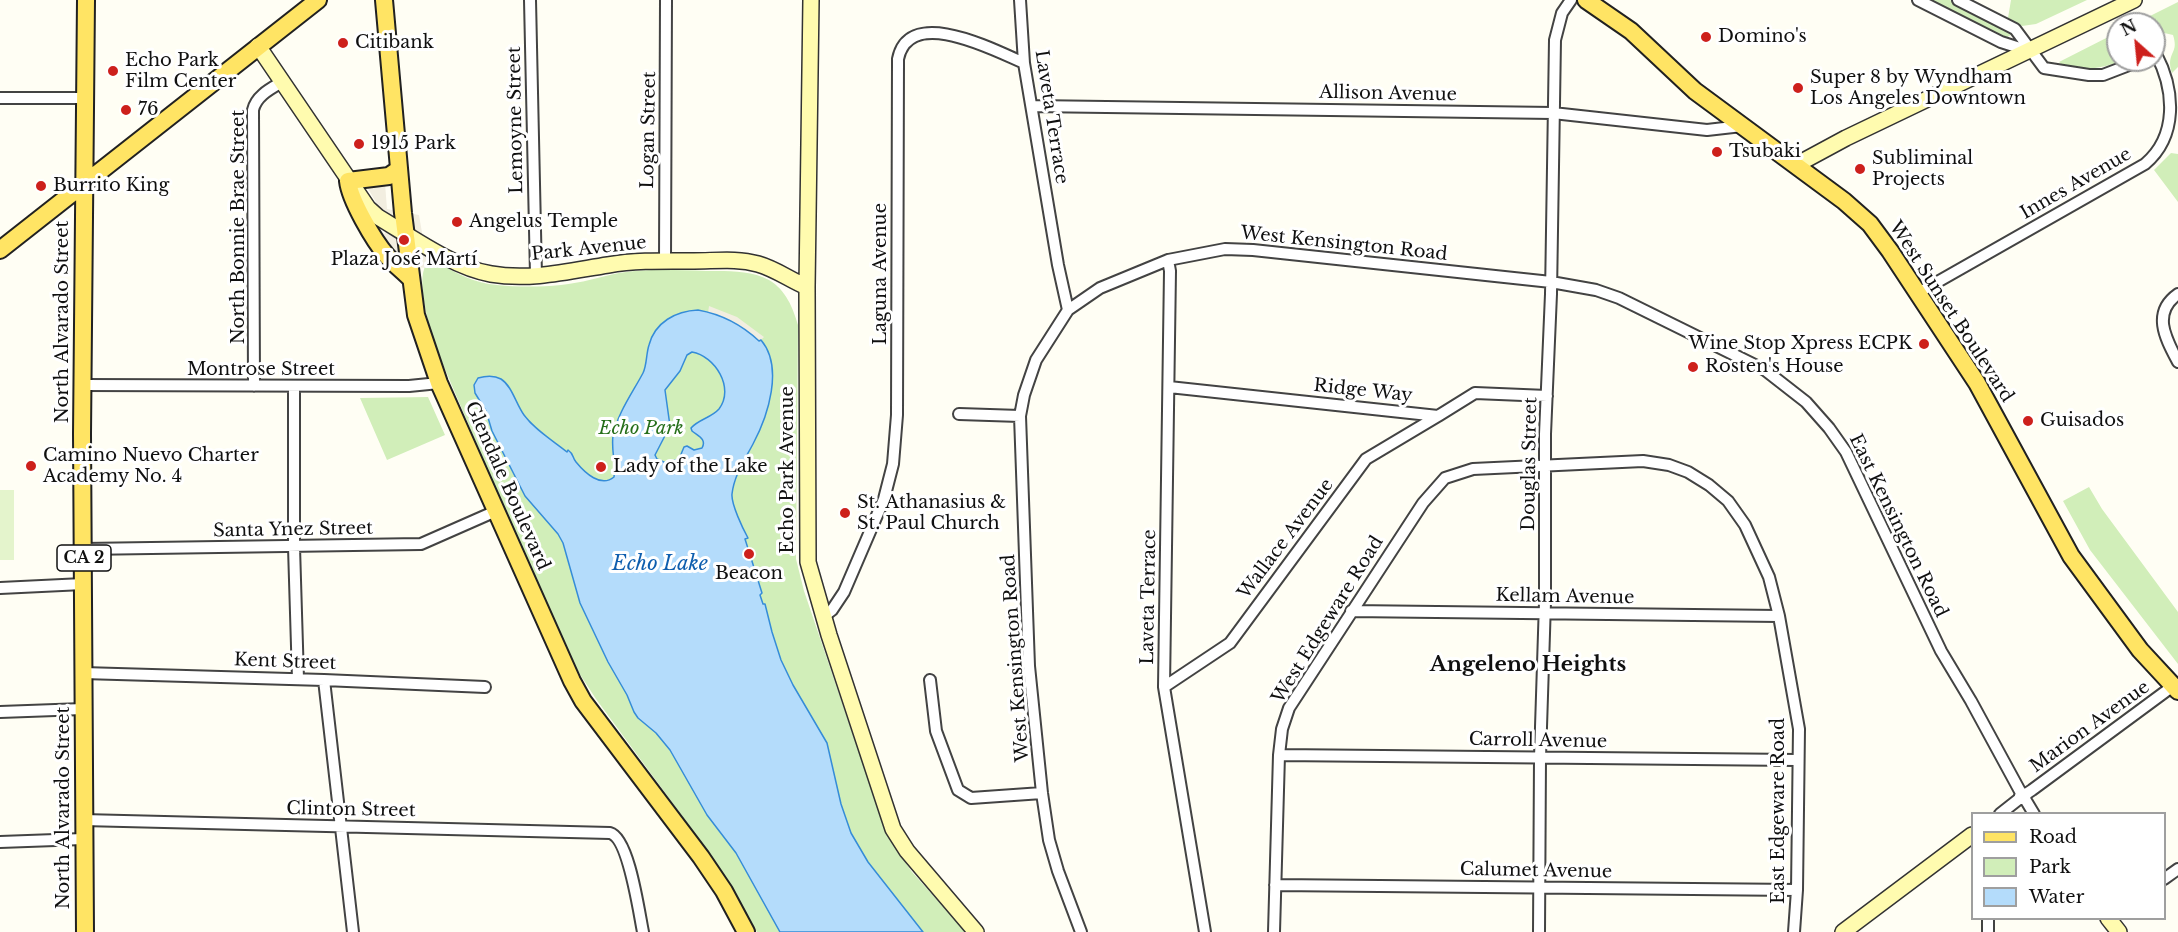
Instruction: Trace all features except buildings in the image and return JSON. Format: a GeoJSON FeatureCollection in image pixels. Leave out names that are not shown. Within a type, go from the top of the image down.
{"type":"FeatureCollection","features":[{"type":"Feature","properties":{"kind":"main road","name":"North Alvarado Street"},"geometry":{"type":"LineString","coordinates":[[85,932],[83,184],[86,0]]}},
{"type":"Feature","properties":{"kind":"main road"},"geometry":{"type":"LineString","coordinates":[[0,250],[318,0]]}},
{"type":"Feature","properties":{"kind":"main road","name":"Glendale Boulevard"},"geometry":{"type":"LineString","coordinates":[[384,0],[405,233],[416,315],[439,383],[583,701],[701,857],[724,891],[746,932]]}},
{"type":"Feature","properties":{"kind":"main road","name":"West Sunset Boulevard"},"geometry":{"type":"LineString","coordinates":[[1586,0],[1630,31],[1695,91],[1844,201],[1870,224],[1977,383],[2071,556],[2140,650],[2175,689]]}},
{"type":"Feature","properties":{"kind":"main road"},"geometry":{"type":"LineString","coordinates":[[399,169],[389,176],[348,181],[352,200],[382,250],[411,279]]}},
{"type":"Feature","properties":{"kind":"street","name":"Lemoyne Street"},"geometry":{"type":"LineString","coordinates":[[530,0],[536,275]]}},
{"type":"Feature","properties":{"kind":"street","name":"Logan Street"},"geometry":{"type":"LineString","coordinates":[[665,261],[666,0]]}},
{"type":"Feature","properties":{"kind":"street","name":"Echo Park Avenue"},"geometry":{"type":"LineString","coordinates":[[811,0],[807,287],[807,546],[811,575],[893,830],[907,851],[976,932]]}},
{"type":"Feature","properties":{"kind":"street","name":"Laveta Terrace"},"geometry":{"type":"LineString","coordinates":[[1020,0],[1024,63],[1058,265],[1068,310]]}},
{"type":"Feature","properties":{"kind":"street","name":"Douglas Street"},"geometry":{"type":"LineString","coordinates":[[1539,932],[1540,758],[1555,40],[1562,13],[1571,0]]}},
{"type":"Feature","properties":{"kind":"street"},"geometry":{"type":"LineString","coordinates":[[1918,0],[2001,42],[2030,51]]}},
{"type":"Feature","properties":{"kind":"street"},"geometry":{"type":"LineString","coordinates":[[1958,0],[2015,29],[2044,68],[2089,75],[2103,75],[2111,72]]}},
{"type":"Feature","properties":{"kind":"street"},"geometry":{"type":"LineString","coordinates":[[1796,165],[1846,138],[2134,0]]}},
{"type":"Feature","properties":{"kind":"street","name":"Laguna Avenue"},"geometry":{"type":"LineString","coordinates":[[824,617],[832,610],[844,592],[884,500],[893,464],[897,415],[898,70],[900,49],[903,43],[918,34],[941,33],[973,42],[1024,63]]}},
{"type":"Feature","properties":{"kind":"street","name":"Park Avenue"},"geometry":{"type":"LineString","coordinates":[[258,46],[368,208],[378,217],[454,262],[474,270],[500,275],[536,275],[572,272],[608,264],[742,260],[779,272],[807,287]]}},
{"type":"Feature","properties":{"kind":"street","name":"Innes Avenue"},"geometry":{"type":"LineString","coordinates":[[1918,293],[2145,164],[2157,154],[2168,132],[2170,98],[2165,72]]}},
{"type":"Feature","properties":{"kind":"street","name":"North Bonnie Brae Street"},"geometry":{"type":"LineString","coordinates":[[254,386],[253,110],[259,98],[282,82]]}},
{"type":"Feature","properties":{"kind":"street"},"geometry":{"type":"LineString","coordinates":[[0,98],[86,98]]}},
{"type":"Feature","properties":{"kind":"street","name":"Allison Avenue"},"geometry":{"type":"LineString","coordinates":[[1032,105],[1553,113],[1707,130],[1742,126]]}},
{"type":"Feature","properties":{"kind":"street","name":"West Kensington Road"},"geometry":{"type":"LineString","coordinates":[[1081,932],[1052,851],[1042,793],[1029,666],[1020,416],[1024,395],[1036,360],[1068,310],[1108,284],[1167,260],[1225,249],[1253,250],[1551,282]]}},
{"type":"Feature","properties":{"kind":"street","name":"Laveta Terrace"},"geometry":{"type":"LineString","coordinates":[[1167,260],[1170,271],[1164,687],[1205,932]]}},
{"type":"Feature","properties":{"kind":"street","name":"East Kensington Road"},"geometry":{"type":"LineString","coordinates":[[1551,282],[1596,290],[1619,298],[1765,370],[1785,384],[1815,412],[1848,456],[1941,651],[2033,812]]}},
{"type":"Feature","properties":{"kind":"street"},"geometry":{"type":"LineString","coordinates":[[2178,294],[2164,309],[2162,325],[2178,362]]}},
{"type":"Feature","properties":{"kind":"street","name":"Montrose Street"},"geometry":{"type":"LineString","coordinates":[[83,385],[423,386],[439,383]]}},
{"type":"Feature","properties":{"kind":"street"},"geometry":{"type":"LineString","coordinates":[[294,386],[294,547],[298,679]]}},
{"type":"Feature","properties":{"kind":"street","name":"Ridge Way"},"geometry":{"type":"LineString","coordinates":[[1169,387],[1438,416]]}},
{"type":"Feature","properties":{"kind":"street"},"geometry":{"type":"LineString","coordinates":[[1438,416],[1475,393],[1547,396]]}},
{"type":"Feature","properties":{"kind":"street"},"geometry":{"type":"LineString","coordinates":[[958,414],[1020,416]]}},
{"type":"Feature","properties":{"kind":"street","name":"Wallace Avenue"},"geometry":{"type":"LineString","coordinates":[[1164,687],[1230,643],[1366,459],[1438,416]]}},
{"type":"Feature","properties":{"kind":"street","name":"East Edgeware Road"},"geometry":{"type":"LineString","coordinates":[[1546,465],[1643,462],[1669,465],[1688,472],[1709,485],[1728,501],[1745,525],[1769,577],[1779,616],[1799,729],[1797,890],[1794,932]]}},
{"type":"Feature","properties":{"kind":"street","name":"West Edgeware Road"},"geometry":{"type":"LineString","coordinates":[[1274,932],[1279,755],[1282,729],[1289,708],[1423,502],[1445,478],[1473,469],[1546,465]]}},
{"type":"Feature","properties":{"kind":"street","name":"Santa Ynez Street"},"geometry":{"type":"LineString","coordinates":[[84,549],[421,544],[496,511]]}},
{"type":"Feature","properties":{"kind":"street"},"geometry":{"type":"LineString","coordinates":[[0,588],[83,584]]}},
{"type":"Feature","properties":{"kind":"street","name":"Kellam Avenue"},"geometry":{"type":"LineString","coordinates":[[1351,611],[1779,616]]}},
{"type":"Feature","properties":{"kind":"street","name":"Kent Street"},"geometry":{"type":"LineString","coordinates":[[83,674],[298,679],[485,687]]}},
{"type":"Feature","properties":{"kind":"street"},"geometry":{"type":"LineString","coordinates":[[324,680],[353,932]]}},
{"type":"Feature","properties":{"kind":"street"},"geometry":{"type":"LineString","coordinates":[[930,680],[936,731],[958,790],[971,798],[1042,793]]}},
{"type":"Feature","properties":{"kind":"street","name":"Marion Avenue"},"geometry":{"type":"LineString","coordinates":[[2001,812],[2175,689]]}},
{"type":"Feature","properties":{"kind":"street"},"geometry":{"type":"LineString","coordinates":[[0,712],[83,709]]}},
{"type":"Feature","properties":{"kind":"street","name":"Carroll Avenue"},"geometry":{"type":"LineString","coordinates":[[1279,755],[1797,760]]}},
{"type":"Feature","properties":{"kind":"street","name":"Clinton Street"},"geometry":{"type":"LineString","coordinates":[[83,820],[615,834],[625,850],[643,932]]}},
{"type":"Feature","properties":{"kind":"street"},"geometry":{"type":"LineString","coordinates":[[1843,932],[1971,836]]}},
{"type":"Feature","properties":{"kind":"street"},"geometry":{"type":"LineString","coordinates":[[0,842],[83,838]]}},
{"type":"Feature","properties":{"kind":"street","name":"Calumet Avenue"},"geometry":{"type":"LineString","coordinates":[[1275,885],[1797,890]]}},
{"type":"Feature","properties":{"kind":"green space"},"geometry":{"type":"Polygon","coordinates":[[[1928,0],[1950,0],[2014,33],[2006,38],[1928,0]]]}},
{"type":"Feature","properties":{"kind":"green space"},"geometry":{"type":"Polygon","coordinates":[[[2011,0],[2087,0],[2036,24],[2022,26],[2008,18],[2011,0]]]}},
{"type":"Feature","properties":{"kind":"green space"},"geometry":{"type":"Polygon","coordinates":[[[2178,2],[2178,67],[2172,73],[2170,63],[2175,47],[2173,35],[2166,33],[2166,12],[2158,12],[2178,2]]]}},
{"type":"Feature","properties":{"kind":"green space"},"geometry":{"type":"Polygon","coordinates":[[[2106,38],[2106,66],[2064,67],[2059,62],[2106,38]]]}},
{"type":"Feature","properties":{"kind":"green space"},"geometry":{"type":"Polygon","coordinates":[[[2171,153],[2178,154],[2178,202],[2154,170],[2171,153]]]}},
{"type":"Feature","properties":{"kind":"green space","name":"Echo Park"},"geometry":{"type":"Polygon","coordinates":[[[438,262],[473,280],[497,285],[521,286],[568,284],[641,270],[739,272],[754,274],[769,280],[784,294],[798,325],[796,559],[804,591],[887,835],[912,872],[966,932],[757,932],[729,883],[579,673],[507,515],[433,341],[424,302],[422,281],[426,265],[438,262]]]}},
{"type":"Feature","properties":{"kind":"green space"},"geometry":{"type":"Polygon","coordinates":[[[428,397],[445,435],[387,460],[360,398],[428,397]]]}},
{"type":"Feature","properties":{"kind":"green space"},"geometry":{"type":"Polygon","coordinates":[[[2089,487],[2102,509],[2178,612],[2178,664],[2090,550],[2063,501],[2089,487]]]}},
{"type":"Feature","properties":{"kind":"green space"},"geometry":{"type":"Polygon","coordinates":[[[0,490],[14,490],[14,560],[0,560],[0,490]]]}},
{"type":"Feature","properties":{"kind":"shaded area","name":"Plaza José Martí"},"geometry":{"type":"Polygon","coordinates":[[[385,183],[387,209],[419,215],[428,268],[385,265],[377,229],[385,234],[385,211],[380,209],[367,187],[385,183]]]}},
{"type":"Feature","properties":{"kind":"shaded area"},"geometry":{"type":"Polygon","coordinates":[[[709,306],[737,317],[764,337],[760,341],[730,320],[708,313],[709,306]]]}},
{"type":"Feature","properties":{"kind":"water","name":"Echo Lake"},"geometry":{"type":"Polygon","coordinates":[[[690,311],[706,312],[730,321],[759,341],[761,340],[768,351],[773,377],[768,406],[759,433],[735,481],[732,494],[733,504],[748,538],[745,539],[762,593],[760,595],[765,604],[781,660],[827,743],[841,804],[851,833],[868,862],[923,932],[780,932],[736,853],[707,815],[670,750],[634,712],[580,603],[563,543],[525,496],[492,431],[486,411],[475,393],[474,385],[478,378],[490,376],[501,379],[508,386],[521,411],[533,425],[567,452],[570,451],[584,471],[599,480],[609,480],[614,477],[613,436],[615,428],[644,370],[652,337],[661,324],[668,319],[690,311]],[[692,352],[687,355],[680,371],[665,390],[670,426],[655,455],[657,459],[666,463],[679,459],[684,447],[687,446],[694,450],[702,448],[703,440],[691,428],[716,412],[723,401],[724,383],[720,374],[715,366],[692,352]]]}},
{"type":"Feature","properties":{"kind":"place","name":"Domino's"},"geometry":{"type":"Point","coordinates":[1706,37]}},
{"type":"Feature","properties":{"kind":"place","name":"Citibank"},"geometry":{"type":"Point","coordinates":[343,43]}},
{"type":"Feature","properties":{"kind":"place","name":"Echo Park Film Center"},"geometry":{"type":"Point","coordinates":[113,71]}},
{"type":"Feature","properties":{"kind":"place","name":"Super 8 by Wyndham Los Angeles Downtown"},"geometry":{"type":"Point","coordinates":[1798,88]}},
{"type":"Feature","properties":{"kind":"place","name":"76"},"geometry":{"type":"Point","coordinates":[126,110]}},
{"type":"Feature","properties":{"kind":"place","name":"1915 Park"},"geometry":{"type":"Point","coordinates":[359,144]}},
{"type":"Feature","properties":{"kind":"place","name":"Tsubaki"},"geometry":{"type":"Point","coordinates":[1717,152]}},
{"type":"Feature","properties":{"kind":"place","name":"Subliminal Projects"},"geometry":{"type":"Point","coordinates":[1860,169]}},
{"type":"Feature","properties":{"kind":"place","name":"Burrito King"},"geometry":{"type":"Point","coordinates":[41,186]}},
{"type":"Feature","properties":{"kind":"place","name":"Angelus Temple"},"geometry":{"type":"Point","coordinates":[457,222]}},
{"type":"Feature","properties":{"kind":"place","name":"Plaza José Martí"},"geometry":{"type":"Point","coordinates":[404,240]}},
{"type":"Feature","properties":{"kind":"place","name":"Wine Stop Xpress ECPK"},"geometry":{"type":"Point","coordinates":[1924,344]}},
{"type":"Feature","properties":{"kind":"place","name":"Rosten's House"},"geometry":{"type":"Point","coordinates":[1693,367]}},
{"type":"Feature","properties":{"kind":"place","name":"Guisados"},"geometry":{"type":"Point","coordinates":[2028,421]}},
{"type":"Feature","properties":{"kind":"place","name":"Camino Nuevo Charter Academy No. 4"},"geometry":{"type":"Point","coordinates":[31,466]}},
{"type":"Feature","properties":{"kind":"place","name":"Lady of the Lake"},"geometry":{"type":"Point","coordinates":[601,467]}},
{"type":"Feature","properties":{"kind":"place","name":"St. Athanasius & St. Paul Church"},"geometry":{"type":"Point","coordinates":[845,513]}},
{"type":"Feature","properties":{"kind":"place","name":"Beacon"},"geometry":{"type":"Point","coordinates":[749,554]}},
{"type":"Feature","properties":{"kind":"district","name":"Angeleno Heights"},"geometry":{"type":"Point","coordinates":[1528,665]}}]}
